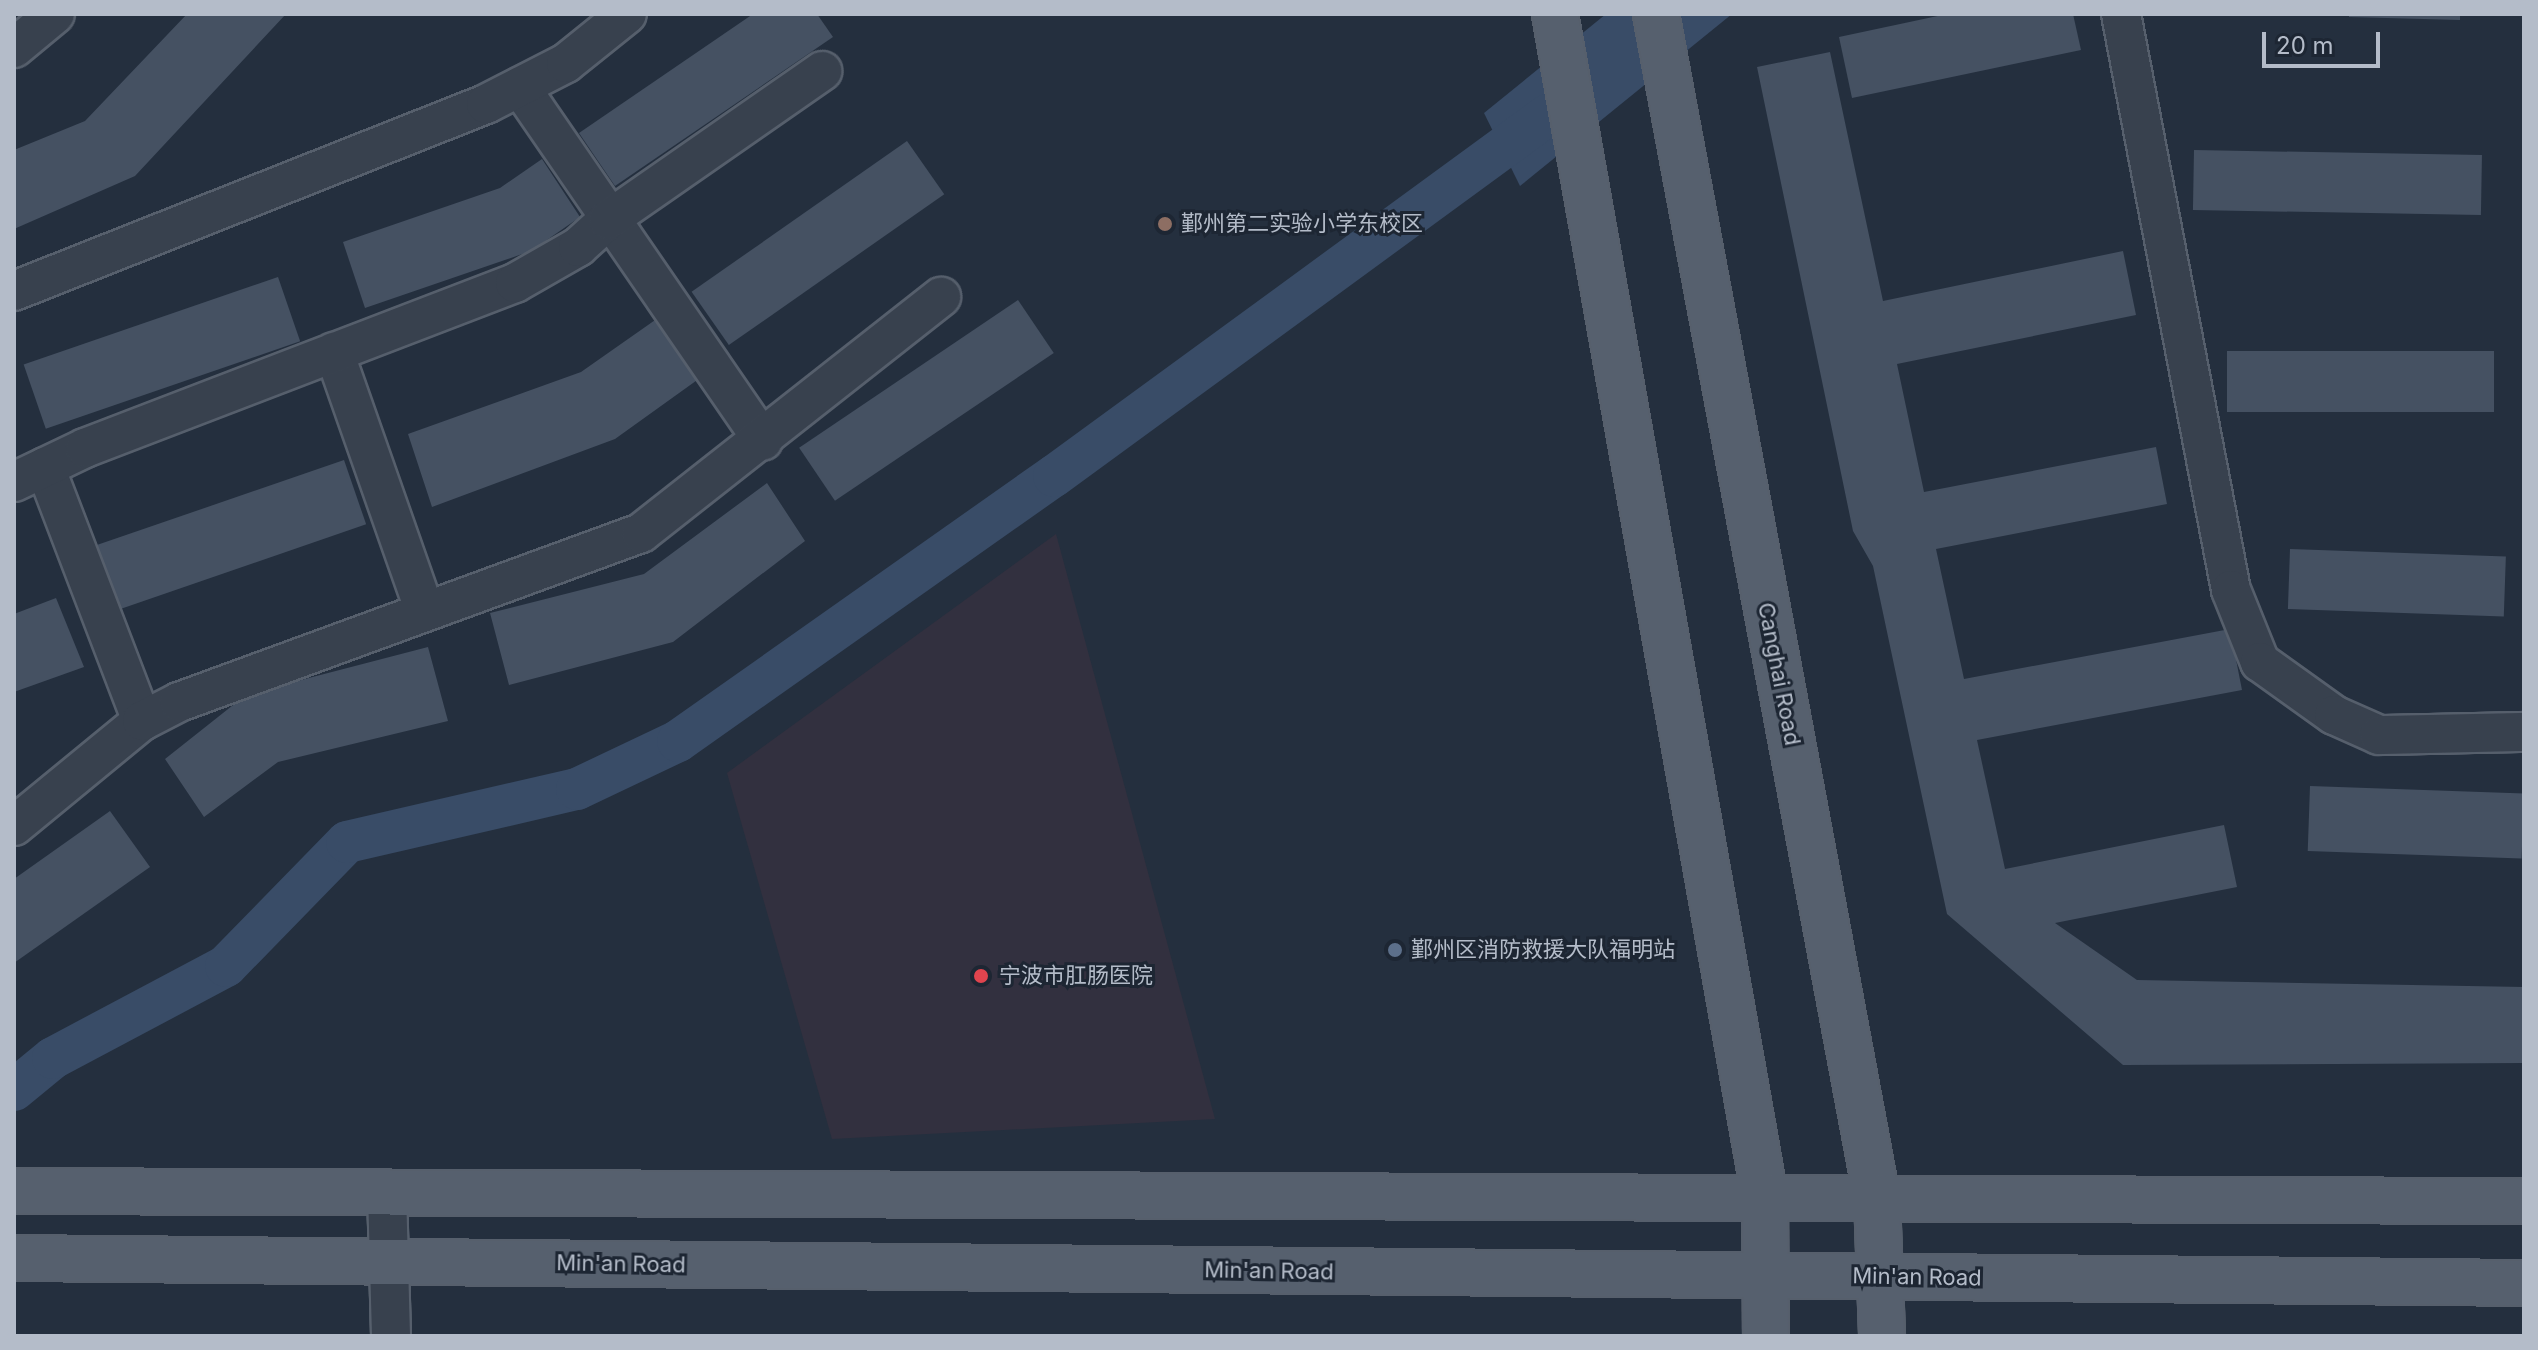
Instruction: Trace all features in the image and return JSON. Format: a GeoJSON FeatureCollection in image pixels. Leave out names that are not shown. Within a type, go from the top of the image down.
{"type":"FeatureCollection","features":[{"type":"Feature","properties":{"kind":"main road"},"geometry":{"type":"LineString","coordinates":[[1555,14],[1765,1198],[1766,1336]]}},
{"type":"Feature","properties":{"kind":"main road","name":"Canghai Road"},"geometry":{"type":"LineString","coordinates":[[1656,14],[1877,1198],[1883,1277],[1882,1336]]}},
{"type":"Feature","properties":{"kind":"main road"},"geometry":{"type":"LineString","coordinates":[[14,1191],[2524,1201]]}},
{"type":"Feature","properties":{"kind":"main road","name":"Min'an Road"},"geometry":{"type":"LineString","coordinates":[[14,1258],[2524,1283]]}},
{"type":"Feature","properties":{"kind":"street"},"geometry":{"type":"LineString","coordinates":[[14,48],[55,14]]}},
{"type":"Feature","properties":{"kind":"street"},"geometry":{"type":"LineString","coordinates":[[14,291],[520,87],[566,63],[627,14]]}},
{"type":"Feature","properties":{"kind":"street"},"geometry":{"type":"LineString","coordinates":[[2121,14],[2231,590],[2260,662],[2334,715],[2379,735],[2524,732]]}},
{"type":"Feature","properties":{"kind":"street"},"geometry":{"type":"LineString","coordinates":[[142,721],[30,474],[515,283],[578,247],[608,220],[822,71]]}},
{"type":"Feature","properties":{"kind":"street"},"geometry":{"type":"LineString","coordinates":[[520,87],[608,220],[763,441]]}},
{"type":"Feature","properties":{"kind":"street"},"geometry":{"type":"LineString","coordinates":[[14,826],[142,721],[641,533],[763,441],[941,297]]}},
{"type":"Feature","properties":{"kind":"street"},"geometry":{"type":"LineString","coordinates":[[334,352],[425,612]]}},
{"type":"Feature","properties":{"kind":"street"},"geometry":{"type":"LineString","coordinates":[[387,1192],[386,1262],[391,1336]]}},
{"type":"Feature","properties":{"kind":"shaded area","name":"宁波市肛肠医院"},"geometry":{"type":"Polygon","coordinates":[[[1056,534],[1215,1119],[832,1139],[727,773],[1056,534]]]}},
{"type":"Feature","properties":{"kind":"water"},"geometry":{"type":"Polygon","coordinates":[[[1606,14],[1732,14],[1520,186],[1484,113],[1606,14]]]}},
{"type":"Feature","properties":{"kind":"building"},"geometry":{"type":"Polygon","coordinates":[[[187,14],[286,14],[135,176],[14,229],[14,150],[85,121],[187,14]]]}},
{"type":"Feature","properties":{"kind":"building"},"geometry":{"type":"Polygon","coordinates":[[[753,14],[817,14],[833,37],[615,186],[579,133],[753,14]]]}},
{"type":"Feature","properties":{"kind":"building"},"geometry":{"type":"Polygon","coordinates":[[[1947,14],[2073,14],[2081,50],[1852,98],[1839,37],[1947,14]]]}},
{"type":"Feature","properties":{"kind":"building"},"geometry":{"type":"Polygon","coordinates":[[[2349,14],[2460,14],[2460,20],[2349,17],[2349,14]]]}},
{"type":"Feature","properties":{"kind":"building"},"geometry":{"type":"Polygon","coordinates":[[[1830,52],[1883,301],[2123,251],[2136,315],[1897,364],[1924,492],[2156,447],[2167,504],[1936,549],[1964,679],[2230,629],[2242,690],[1977,740],[2005,869],[2224,825],[2237,887],[2055,923],[2137,980],[2524,987],[2524,1063],[2123,1065],[1947,914],[1873,566],[1853,531],[1757,67],[1830,52]]]}},
{"type":"Feature","properties":{"kind":"building"},"geometry":{"type":"Polygon","coordinates":[[[907,141],[944,194],[729,345],[692,292],[907,141]]]}},
{"type":"Feature","properties":{"kind":"building"},"geometry":{"type":"Polygon","coordinates":[[[2194,150],[2482,155],[2481,215],[2193,210],[2194,150]]]}},
{"type":"Feature","properties":{"kind":"building"},"geometry":{"type":"Polygon","coordinates":[[[542,159],[580,217],[531,251],[365,308],[343,242],[500,188],[542,159]]]}},
{"type":"Feature","properties":{"kind":"building"},"geometry":{"type":"Polygon","coordinates":[[[278,277],[300,341],[46,429],[24,365],[278,277]]]}},
{"type":"Feature","properties":{"kind":"building"},"geometry":{"type":"Polygon","coordinates":[[[1018,300],[1054,353],[835,501],[799,448],[1018,300]]]}},
{"type":"Feature","properties":{"kind":"building"},"geometry":{"type":"Polygon","coordinates":[[[658,318],[700,378],[615,439],[432,507],[408,434],[581,372],[658,318]]]}},
{"type":"Feature","properties":{"kind":"building"},"geometry":{"type":"Polygon","coordinates":[[[2227,351],[2494,351],[2494,412],[2227,412],[2227,351]]]}},
{"type":"Feature","properties":{"kind":"building"},"geometry":{"type":"Polygon","coordinates":[[[344,460],[366,524],[115,611],[92,547],[344,460]]]}},
{"type":"Feature","properties":{"kind":"building"},"geometry":{"type":"Polygon","coordinates":[[[767,483],[805,541],[673,642],[509,685],[490,613],[644,574],[767,483]]]}},
{"type":"Feature","properties":{"kind":"building"},"geometry":{"type":"Polygon","coordinates":[[[2290,549],[2506,557],[2504,617],[2288,609],[2290,549]]]}},
{"type":"Feature","properties":{"kind":"building"},"geometry":{"type":"Polygon","coordinates":[[[56,598],[84,667],[14,692],[14,614],[56,598]]]}},
{"type":"Feature","properties":{"kind":"building"},"geometry":{"type":"Polygon","coordinates":[[[428,647],[448,721],[278,762],[204,817],[165,759],[247,694],[428,647]]]}},
{"type":"Feature","properties":{"kind":"building"},"geometry":{"type":"Polygon","coordinates":[[[2310,786],[2524,793],[2522,858],[2308,851],[2310,786]]]}},
{"type":"Feature","properties":{"kind":"building"},"geometry":{"type":"Polygon","coordinates":[[[110,811],[150,867],[14,963],[14,879],[110,811]]]}},
{"type":"Feature","properties":{"kind":"waterway"},"geometry":{"type":"LineString","coordinates":[[14,1090],[53,1058],[226,966],[347,842],[577,789],[678,741],[1054,476],[1548,115]]}},
{"type":"Feature","properties":{"kind":"place","name":"鄞州第二实验小学东校区"},"geometry":{"type":"Point","coordinates":[1165,224]}},
{"type":"Feature","properties":{"kind":"place","name":"鄞州区消防救援大队福明站"},"geometry":{"type":"Point","coordinates":[1395,950]}},
{"type":"Feature","properties":{"kind":"place","name":"宁波市肛肠医院"},"geometry":{"type":"Point","coordinates":[981,976]}}]}
